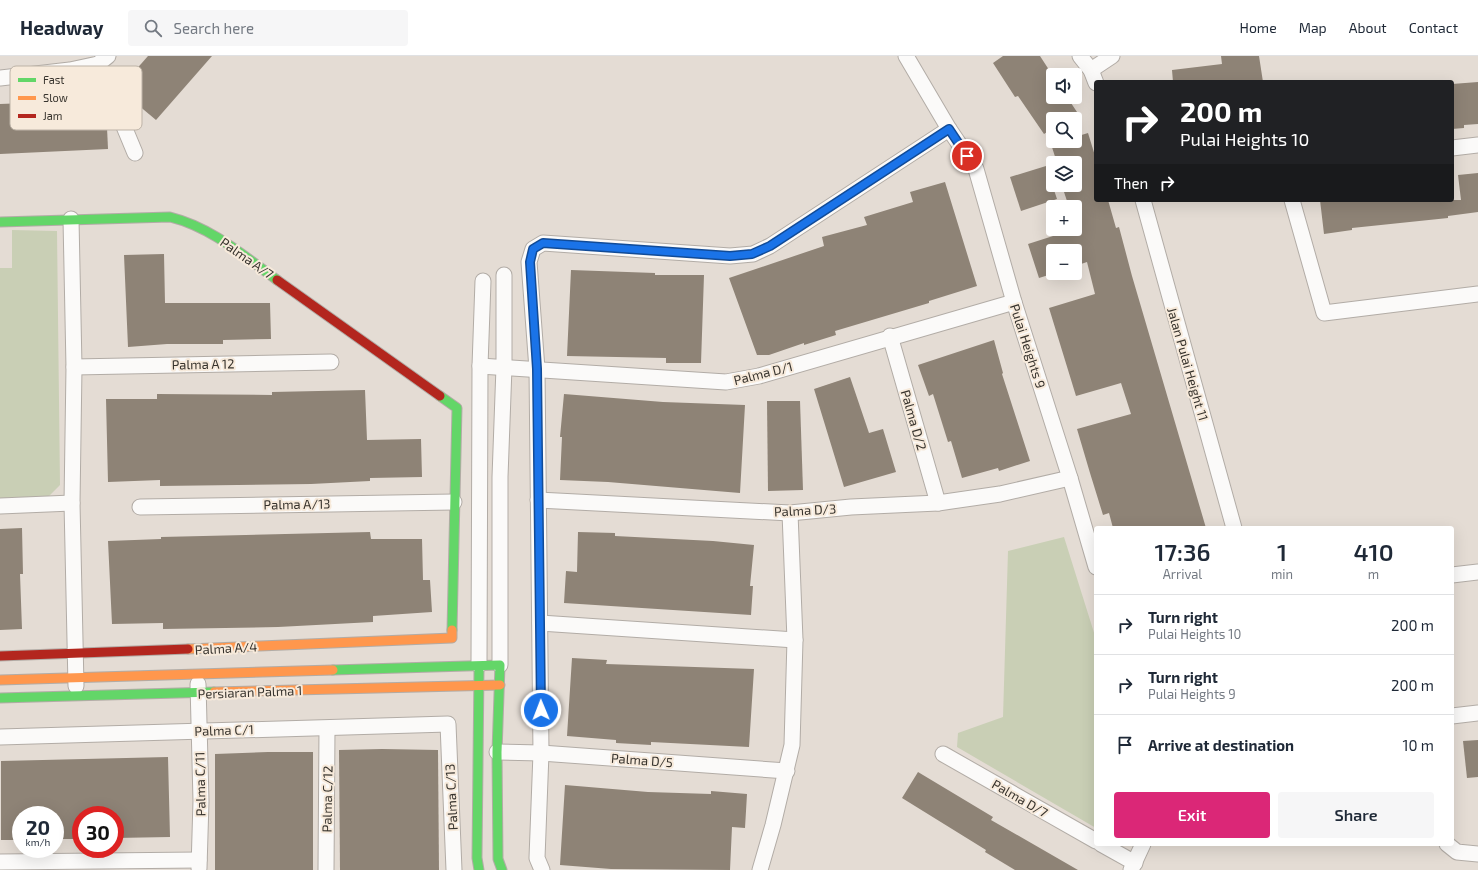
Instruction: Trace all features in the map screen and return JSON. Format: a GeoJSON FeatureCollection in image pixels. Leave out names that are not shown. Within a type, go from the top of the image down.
{"type":"FeatureCollection","features":[{"type":"Feature","properties":{"kind":"street","name":"Pulai Heights 9"},"geometry":{"type":"LineString","coordinates":[[906,56],[949,129],[976,169],[1014,302],[1070,478],[1094,560]]}},
{"type":"Feature","properties":{"kind":"street"},"geometry":{"type":"LineString","coordinates":[[1080,56],[1093,77],[1112,56]]}},
{"type":"Feature","properties":{"kind":"street"},"geometry":{"type":"LineString","coordinates":[[69,66],[103,60]]}},
{"type":"Feature","properties":{"kind":"street"},"geometry":{"type":"LineString","coordinates":[[0,78],[10,76]]}},
{"type":"Feature","properties":{"kind":"street"},"geometry":{"type":"LineString","coordinates":[[542,870],[537,858],[541,753],[537,369],[530,262],[533,249],[543,243],[730,256],[752,254],[770,246],[949,129]]}},
{"type":"Feature","properties":{"kind":"street"},"geometry":{"type":"LineString","coordinates":[[127,130],[135,153]]}},
{"type":"Feature","properties":{"kind":"street"},"geometry":{"type":"LineString","coordinates":[[1454,148],[1478,145]]}},
{"type":"Feature","properties":{"kind":"street","name":"Jalan Pulai Height 11"},"geometry":{"type":"LineString","coordinates":[[1144,202],[1233,526]]}},
{"type":"Feature","properties":{"kind":"street"},"geometry":{"type":"LineString","coordinates":[[1293,202],[1324,313],[1478,294]]}},
{"type":"Feature","properties":{"kind":"street","name":"Palma A/7"},"geometry":{"type":"LineString","coordinates":[[0,222],[170,217],[186,220],[208,231],[458,408],[454,502]]}},
{"type":"Feature","properties":{"kind":"street"},"geometry":{"type":"LineString","coordinates":[[71,219],[74,367],[72,503],[76,677],[75,695]]}},
{"type":"Feature","properties":{"kind":"street"},"geometry":{"type":"LineString","coordinates":[[502,870],[498,859],[497,752],[500,685],[500,477],[504,367],[504,275]]}},
{"type":"Feature","properties":{"kind":"street"},"geometry":{"type":"LineString","coordinates":[[479,870],[477,858],[480,685],[480,366],[483,281]]}},
{"type":"Feature","properties":{"kind":"street","name":"Palma D/1"},"geometry":{"type":"LineString","coordinates":[[480,366],[726,382],[759,376],[890,336],[1014,302]]}},
{"type":"Feature","properties":{"kind":"street","name":"Palma D/2"},"geometry":{"type":"LineString","coordinates":[[890,336],[938,503]]}},
{"type":"Feature","properties":{"kind":"street","name":"Palma A 12"},"geometry":{"type":"LineString","coordinates":[[74,367],[331,362]]}},
{"type":"Feature","properties":{"kind":"street","name":"Palma D/3"},"geometry":{"type":"LineString","coordinates":[[538,500],[790,513],[851,507],[938,503],[1000,494],[1070,478]]}},
{"type":"Feature","properties":{"kind":"street","name":"Palma A/13"},"geometry":{"type":"LineString","coordinates":[[140,507],[454,502]]}},
{"type":"Feature","properties":{"kind":"street","name":"Palma A/4"},"geometry":{"type":"LineString","coordinates":[[0,656],[452,638],[454,502]]}},
{"type":"Feature","properties":{"kind":"street"},"geometry":{"type":"LineString","coordinates":[[0,506],[72,503]]}},
{"type":"Feature","properties":{"kind":"street"},"geometry":{"type":"LineString","coordinates":[[760,870],[787,770],[792,745],[795,640],[790,513]]}},
{"type":"Feature","properties":{"kind":"street"},"geometry":{"type":"LineString","coordinates":[[1454,575],[1478,572]]}},
{"type":"Feature","properties":{"kind":"street"},"geometry":{"type":"LineString","coordinates":[[540,623],[795,640]]}},
{"type":"Feature","properties":{"kind":"street"},"geometry":{"type":"LineString","coordinates":[[0,680],[500,665]]}},
{"type":"Feature","properties":{"kind":"street","name":"Palma C/11"},"geometry":{"type":"LineString","coordinates":[[198,673],[201,801],[199,865]]}},
{"type":"Feature","properties":{"kind":"street","name":"Persiaran Palma 1"},"geometry":{"type":"LineString","coordinates":[[0,698],[500,685]]}},
{"type":"Feature","properties":{"kind":"street"},"geometry":{"type":"LineString","coordinates":[[1454,716],[1478,713]]}},
{"type":"Feature","properties":{"kind":"street","name":"Palma C/1"},"geometry":{"type":"LineString","coordinates":[[0,737],[327,729],[448,724]]}},
{"type":"Feature","properties":{"kind":"street","name":"Palma C/13"},"geometry":{"type":"LineString","coordinates":[[448,724],[454,870]]}},
{"type":"Feature","properties":{"kind":"street","name":"Palma C/12"},"geometry":{"type":"LineString","coordinates":[[326,870],[327,729]]}},
{"type":"Feature","properties":{"kind":"street","name":"Palma D/5"},"geometry":{"type":"LineString","coordinates":[[497,752],[541,753],[787,770]]}},
{"type":"Feature","properties":{"kind":"street","name":"Palma D/7"},"geometry":{"type":"LineString","coordinates":[[944,754],[1094,840]]}},
{"type":"Feature","properties":{"kind":"street"},"geometry":{"type":"LineString","coordinates":[[1104,846],[1133,867],[1142,846]]}},
{"type":"Feature","properties":{"kind":"street"},"geometry":{"type":"LineString","coordinates":[[1450,846],[1457,852],[1478,854]]}},
{"type":"Feature","properties":{"kind":"street"},"geometry":{"type":"LineString","coordinates":[[0,862],[199,865]]}},
{"type":"Feature","properties":{"kind":"green space"},"geometry":{"type":"Polygon","coordinates":[[[12,230],[57,231],[60,485],[47,498],[0,498],[0,268],[12,268],[12,230]]]}},
{"type":"Feature","properties":{"kind":"green space"},"geometry":{"type":"Polygon","coordinates":[[[1064,537],[1094,633],[1094,827],[957,747],[958,733],[1003,717],[1008,551],[1064,537]]]}},
{"type":"Feature","properties":{"kind":"building"},"geometry":{"type":"Polygon","coordinates":[[[148,56],[212,56],[156,120],[142,108],[142,66],[139,66],[148,56]]]}},
{"type":"Feature","properties":{"kind":"building"},"geometry":{"type":"Polygon","coordinates":[[[1003,56],[1040,56],[1048,68],[1046,68],[1046,104],[1072,104],[1077,112],[1046,112],[1046,133],[1044,134],[1018,96],[1015,97],[993,63],[1003,56]]]}},
{"type":"Feature","properties":{"kind":"building"},"geometry":{"type":"Polygon","coordinates":[[[1221,56],[1259,56],[1263,80],[1173,80],[1172,70],[1222,64],[1221,56]]]}},
{"type":"Feature","properties":{"kind":"building"},"geometry":{"type":"Polygon","coordinates":[[[1478,82],[1478,124],[1464,125],[1464,128],[1454,129],[1454,84],[1478,82]]]}},
{"type":"Feature","properties":{"kind":"building"},"geometry":{"type":"Polygon","coordinates":[[[0,104],[10,104],[10,130],[107,130],[108,149],[0,154],[0,104]]]}},
{"type":"Feature","properties":{"kind":"building"},"geometry":{"type":"Polygon","coordinates":[[[1088,133],[1094,152],[1094,202],[1109,202],[1116,228],[1119,227],[1205,526],[1112,526],[1109,513],[1103,515],[1077,429],[1131,414],[1121,383],[1076,396],[1049,308],[1095,294],[1087,262],[1082,264],[1082,244],[1046,244],[1046,276],[1039,278],[1028,244],[1053,236],[1082,236],[1082,200],[1067,200],[1064,192],[1082,192],[1082,156],[1055,156],[1052,148],[1082,148],[1082,135],[1088,133]]]}},
{"type":"Feature","properties":{"kind":"building"},"geometry":{"type":"Polygon","coordinates":[[[1046,166],[1046,192],[1055,192],[1057,199],[1046,200],[1046,203],[1021,211],[1010,177],[1046,166]]]}},
{"type":"Feature","properties":{"kind":"building"},"geometry":{"type":"Polygon","coordinates":[[[1478,173],[1478,212],[1448,216],[1448,218],[1352,228],[1352,230],[1324,234],[1320,202],[1454,202],[1454,200],[1461,200],[1458,175],[1478,173]]]}},
{"type":"Feature","properties":{"kind":"building"},"geometry":{"type":"Polygon","coordinates":[[[945,182],[977,286],[929,301],[929,303],[835,331],[836,335],[804,345],[804,343],[769,355],[757,355],[729,278],[824,246],[822,237],[867,225],[864,217],[913,202],[910,192],[945,182]]]}},
{"type":"Feature","properties":{"kind":"building"},"geometry":{"type":"Polygon","coordinates":[[[164,254],[165,303],[270,303],[271,339],[223,340],[223,344],[167,344],[128,347],[124,255],[164,254]]]}},
{"type":"Feature","properties":{"kind":"building"},"geometry":{"type":"Polygon","coordinates":[[[571,270],[655,273],[655,275],[704,275],[701,363],[666,363],[666,358],[567,356],[571,270]]]}},
{"type":"Feature","properties":{"kind":"building"},"geometry":{"type":"Polygon","coordinates":[[[994,340],[1003,373],[1002,374],[1030,461],[999,471],[998,468],[962,478],[951,441],[948,442],[933,394],[929,396],[918,365],[994,340]]]}},
{"type":"Feature","properties":{"kind":"building"},"geometry":{"type":"Polygon","coordinates":[[[850,377],[869,433],[883,429],[896,472],[844,487],[814,389],[850,377]]]}},
{"type":"Feature","properties":{"kind":"building"},"geometry":{"type":"Polygon","coordinates":[[[365,390],[367,440],[421,439],[422,477],[370,478],[370,481],[311,484],[160,486],[160,480],[108,482],[106,399],[157,399],[157,394],[272,395],[272,392],[365,390]]]}},
{"type":"Feature","properties":{"kind":"building"},"geometry":{"type":"Polygon","coordinates":[[[564,394],[663,402],[745,405],[740,493],[608,482],[560,480],[562,437],[560,437],[564,394]]]}},
{"type":"Feature","properties":{"kind":"building"},"geometry":{"type":"Polygon","coordinates":[[[767,401],[800,401],[803,490],[768,491],[767,401]]]}},
{"type":"Feature","properties":{"kind":"building"},"geometry":{"type":"Polygon","coordinates":[[[22,528],[23,574],[20,574],[22,629],[0,630],[0,529],[22,528]]]}},
{"type":"Feature","properties":{"kind":"building"},"geometry":{"type":"Polygon","coordinates":[[[370,532],[371,539],[422,539],[423,580],[430,580],[432,612],[373,616],[373,622],[278,627],[163,629],[163,623],[112,624],[108,541],[161,539],[161,537],[370,532]]]}},
{"type":"Feature","properties":{"kind":"building"},"geometry":{"type":"Polygon","coordinates":[[[578,532],[615,533],[615,536],[713,541],[754,545],[750,586],[753,586],[751,615],[564,603],[566,571],[577,572],[578,532]]]}},
{"type":"Feature","properties":{"kind":"building"},"geometry":{"type":"Polygon","coordinates":[[[572,658],[607,660],[606,664],[754,669],[749,747],[651,742],[651,745],[616,743],[616,740],[567,736],[572,658]]]}},
{"type":"Feature","properties":{"kind":"building"},"geometry":{"type":"Polygon","coordinates":[[[1478,740],[1478,777],[1467,778],[1463,741],[1478,740]]]}},
{"type":"Feature","properties":{"kind":"building"},"geometry":{"type":"Polygon","coordinates":[[[339,750],[438,750],[439,870],[340,870],[339,750]]]}},
{"type":"Feature","properties":{"kind":"building"},"geometry":{"type":"Polygon","coordinates":[[[313,752],[313,870],[215,870],[215,754],[313,752]]]}},
{"type":"Feature","properties":{"kind":"building"},"geometry":{"type":"Polygon","coordinates":[[[168,757],[170,837],[124,838],[124,806],[72,806],[72,839],[64,839],[64,806],[12,806],[12,840],[1,840],[1,761],[168,757]]]}},
{"type":"Feature","properties":{"kind":"building"},"geometry":{"type":"Polygon","coordinates":[[[918,772],[993,817],[991,820],[1078,870],[1015,870],[985,852],[986,850],[902,798],[918,772]]]}},
{"type":"Feature","properties":{"kind":"building"},"geometry":{"type":"Polygon","coordinates":[[[565,785],[648,792],[711,794],[711,791],[747,794],[745,828],[732,827],[730,870],[611,869],[560,865],[565,785]]]}},
{"type":"Feature","properties":{"kind":"traffic: fast"},"geometry":{"type":"LineString","coordinates":[[0,222],[170,217],[213,235],[277,280]]}},
{"type":"Feature","properties":{"kind":"traffic: fast"},"geometry":{"type":"LineString","coordinates":[[440,396],[457,408],[452,630]]}},
{"type":"Feature","properties":{"kind":"traffic: fast"},"geometry":{"type":"LineString","coordinates":[[333,670],[500,665],[497,752],[498,859],[502,870]]}},
{"type":"Feature","properties":{"kind":"traffic: fast"},"geometry":{"type":"LineString","coordinates":[[479,669],[477,858],[479,870]]}},
{"type":"Feature","properties":{"kind":"traffic: fast"},"geometry":{"type":"LineString","coordinates":[[0,698],[214,692]]}},
{"type":"Feature","properties":{"kind":"traffic: slow"},"geometry":{"type":"LineString","coordinates":[[188,649],[452,638],[452,630]]}},
{"type":"Feature","properties":{"kind":"traffic: slow"},"geometry":{"type":"LineString","coordinates":[[0,680],[333,670]]}},
{"type":"Feature","properties":{"kind":"traffic: slow"},"geometry":{"type":"LineString","coordinates":[[214,692],[500,685]]}},
{"type":"Feature","properties":{"kind":"traffic: jam"},"geometry":{"type":"LineString","coordinates":[[277,280],[440,396]]}},
{"type":"Feature","properties":{"kind":"traffic: jam"},"geometry":{"type":"LineString","coordinates":[[0,656],[188,649]]}},
{"type":"Feature","properties":{"kind":"route"},"geometry":{"type":"LineString","coordinates":[[541,710],[537,369],[530,262],[533,249],[543,243],[730,256],[752,254],[770,246],[949,129],[967,156]]}}]}
